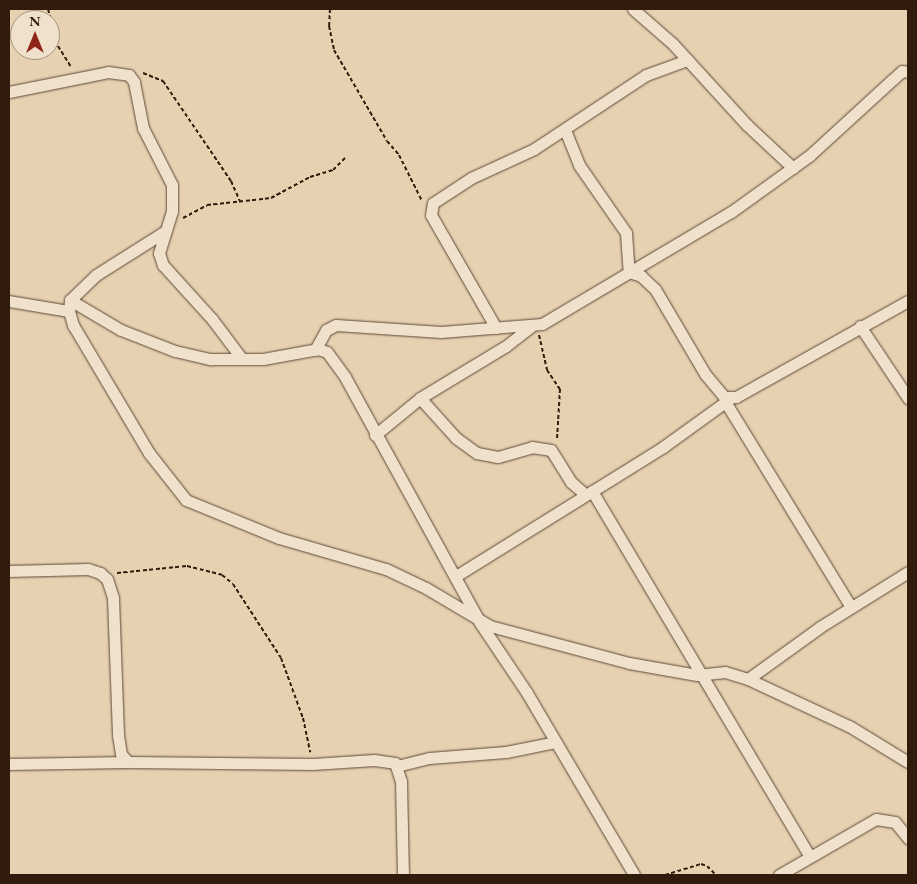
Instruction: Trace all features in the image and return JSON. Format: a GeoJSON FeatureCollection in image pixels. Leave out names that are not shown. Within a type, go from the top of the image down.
{"type":"FeatureCollection","features":[{"type":"Feature","properties":{"kind":"street"},"geometry":{"type":"LineString","coordinates":[[633,9],[687,60],[747,125],[793,168]]}},
{"type":"Feature","properties":{"kind":"street"},"geometry":{"type":"LineString","coordinates":[[496,328],[430,211],[437,200],[471,178],[520,157],[565,130],[646,75],[687,60]]}},
{"type":"Feature","properties":{"kind":"street"},"geometry":{"type":"LineString","coordinates":[[9,92],[108,72],[128,75],[134,82],[143,128],[172,185],[172,211],[165,228],[159,253],[163,265],[212,319],[242,360]]}},
{"type":"Feature","properties":{"kind":"street"},"geometry":{"type":"LineString","coordinates":[[375,435],[420,398],[506,346],[533,326],[560,315],[629,272],[700,233],[793,168],[834,135],[892,80],[902,72],[908,72]]}},
{"type":"Feature","properties":{"kind":"street"},"geometry":{"type":"LineString","coordinates":[[565,130],[579,165],[626,233],[629,272]]}},
{"type":"Feature","properties":{"kind":"street"},"geometry":{"type":"LineString","coordinates":[[69,305],[96,275],[165,228]]}},
{"type":"Feature","properties":{"kind":"street"},"geometry":{"type":"LineString","coordinates":[[629,272],[641,276],[655,289],[713,387],[728,401],[851,608]]}},
{"type":"Feature","properties":{"kind":"street"},"geometry":{"type":"LineString","coordinates":[[9,301],[69,305],[121,330],[175,351],[210,359],[242,360],[315,350],[326,352],[334,360],[456,576],[480,623],[555,742],[634,875]]}},
{"type":"Feature","properties":{"kind":"street"},"geometry":{"type":"LineString","coordinates":[[456,576],[588,493],[728,401],[908,301]]}},
{"type":"Feature","properties":{"kind":"street"},"geometry":{"type":"LineString","coordinates":[[69,305],[73,325],[149,453],[186,500],[279,538],[386,570],[426,588],[480,623],[620,660],[702,675],[721,672],[748,679],[849,726],[908,762]]}},
{"type":"Feature","properties":{"kind":"street"},"geometry":{"type":"LineString","coordinates":[[315,350],[326,330],[336,325],[441,332],[533,326]]}},
{"type":"Feature","properties":{"kind":"street"},"geometry":{"type":"LineString","coordinates":[[860,326],[908,398]]}},
{"type":"Feature","properties":{"kind":"street"},"geometry":{"type":"LineString","coordinates":[[420,398],[456,438],[477,453],[498,457],[544,447],[558,457],[571,482],[588,493],[702,675],[809,855]]}},
{"type":"Feature","properties":{"kind":"street"},"geometry":{"type":"LineString","coordinates":[[9,571],[88,569],[104,576],[113,598],[118,735],[121,754],[128,762]]}},
{"type":"Feature","properties":{"kind":"street"},"geometry":{"type":"LineString","coordinates":[[748,679],[851,608],[908,572]]}},
{"type":"Feature","properties":{"kind":"street"},"geometry":{"type":"LineString","coordinates":[[9,764],[128,762],[313,764],[386,760],[397,766],[429,758],[506,752],[555,742]]}},
{"type":"Feature","properties":{"kind":"street"},"geometry":{"type":"LineString","coordinates":[[397,766],[401,781],[403,875]]}},
{"type":"Feature","properties":{"kind":"street"},"geometry":{"type":"LineString","coordinates":[[779,875],[809,855],[876,819],[895,822],[908,838]]}},
{"type":"Feature","properties":{"kind":"path"},"geometry":{"type":"LineString","coordinates":[[48,9],[58,46],[80,79]]}},
{"type":"Feature","properties":{"kind":"path"},"geometry":{"type":"LineString","coordinates":[[330,9],[329,26],[334,50],[430,211]]}},
{"type":"Feature","properties":{"kind":"path"},"geometry":{"type":"LineString","coordinates":[[128,75],[148,73],[163,81],[231,181],[240,201]]}},
{"type":"Feature","properties":{"kind":"path"},"geometry":{"type":"LineString","coordinates":[[165,228],[207,205],[271,198],[310,177],[333,170],[345,158]]}},
{"type":"Feature","properties":{"kind":"path"},"geometry":{"type":"LineString","coordinates":[[533,326],[547,370],[560,388],[558,457]]}},
{"type":"Feature","properties":{"kind":"path"},"geometry":{"type":"LineString","coordinates":[[104,576],[188,566],[222,575],[232,584],[281,658],[303,718],[313,764]]}},
{"type":"Feature","properties":{"kind":"path"},"geometry":{"type":"LineString","coordinates":[[665,875],[701,864],[707,866],[716,875]]}}]}
